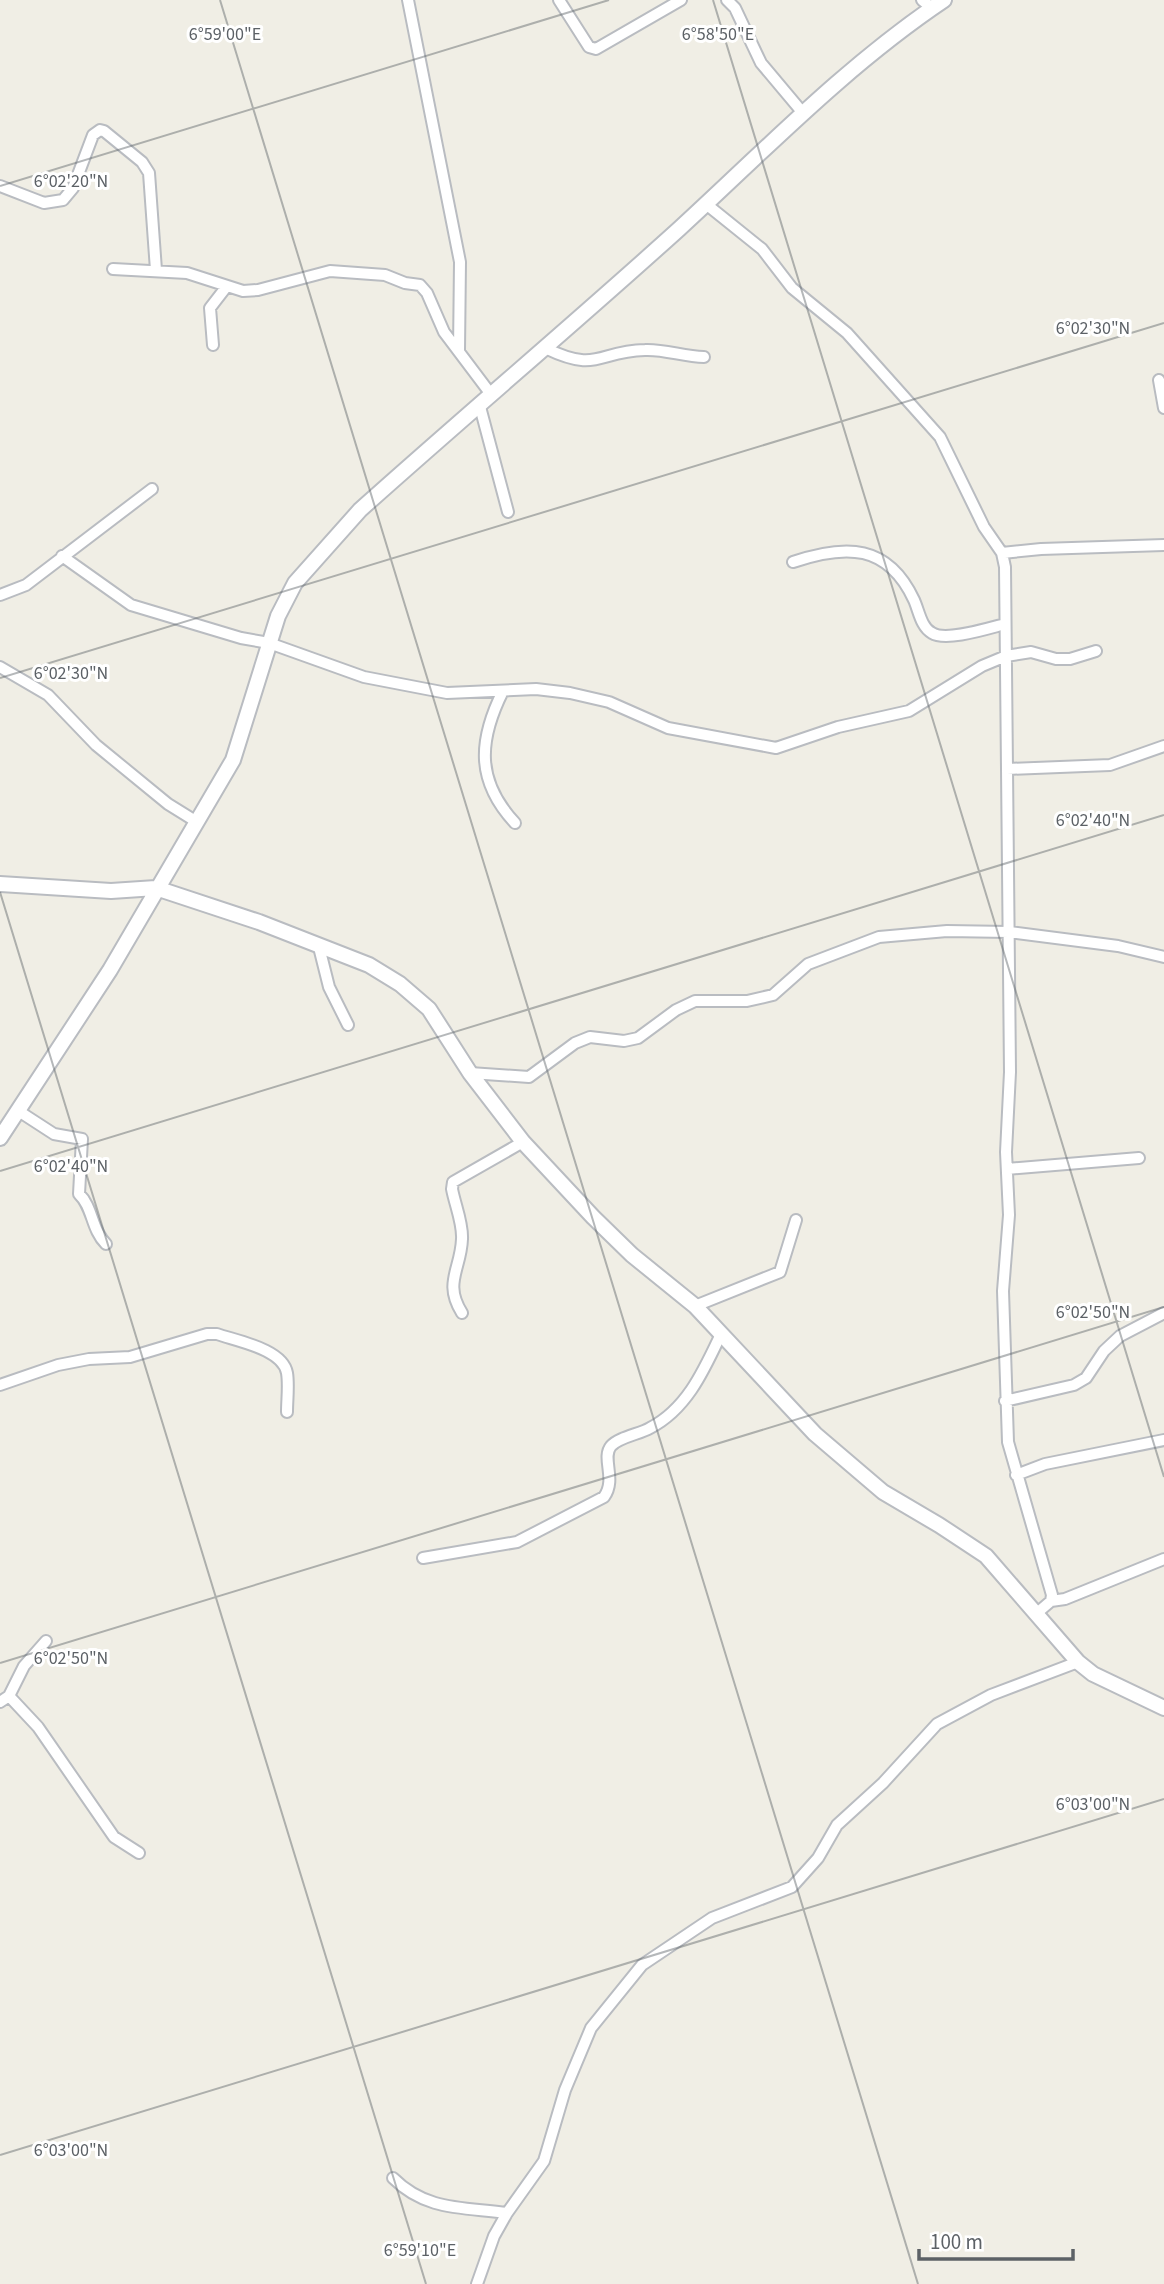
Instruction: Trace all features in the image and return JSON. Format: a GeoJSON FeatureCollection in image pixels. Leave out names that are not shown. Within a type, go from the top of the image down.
{"type":"FeatureCollection","features":[{"type":"Feature","properties":{"kind":"street"},"geometry":{"type":"LineString","coordinates":[[408,0],[460,262],[459,350]]}},
{"type":"Feature","properties":{"kind":"street"},"geometry":{"type":"LineString","coordinates":[[559,0],[589,47],[596,48],[681,0]]}},
{"type":"Feature","properties":{"kind":"street"},"geometry":{"type":"LineString","coordinates":[[727,0],[735,8],[761,63],[803,113]]}},
{"type":"Feature","properties":{"kind":"street"},"geometry":{"type":"LineString","coordinates":[[2,1131],[110,970],[233,760],[268,643],[295,583],[320,551],[360,510],[490,393],[545,348],[706,204],[803,113],[932,3]]}},
{"type":"Feature","properties":{"kind":"street"},"geometry":{"type":"LineString","coordinates":[[0,186],[44,203],[63,200],[73,188],[93,135],[96,131],[104,131],[142,162],[149,173],[156,270]]}},
{"type":"Feature","properties":{"kind":"street"},"geometry":{"type":"LineString","coordinates":[[706,204],[754,242],[792,288],[847,333],[940,438],[972,505],[1002,553],[1006,575],[1009,932],[1009,1215],[1003,1291],[1005,1401],[1008,1441],[1050,1584],[1051,1601]]}},
{"type":"Feature","properties":{"kind":"street"},"geometry":{"type":"LineString","coordinates":[[113,269],[156,270],[207,277],[243,291],[258,290],[330,271],[385,275],[405,283],[420,285],[427,293],[444,332],[490,393]]}},
{"type":"Feature","properties":{"kind":"street"},"geometry":{"type":"LineString","coordinates":[[213,345],[210,307],[226,286]]}},
{"type":"Feature","properties":{"kind":"street"},"geometry":{"type":"LineString","coordinates":[[545,348],[582,362],[598,361],[646,349],[704,358]]}},
{"type":"Feature","properties":{"kind":"street"},"geometry":{"type":"LineString","coordinates":[[1159,380],[1164,408]]}},
{"type":"Feature","properties":{"kind":"street"},"geometry":{"type":"LineString","coordinates":[[479,403],[508,512]]}},
{"type":"Feature","properties":{"kind":"street"},"geometry":{"type":"LineString","coordinates":[[0,594],[26,585],[152,489]]}},
{"type":"Feature","properties":{"kind":"street"},"geometry":{"type":"LineString","coordinates":[[1002,553],[1164,545]]}},
{"type":"Feature","properties":{"kind":"street"},"geometry":{"type":"LineString","coordinates":[[793,562],[836,550],[883,559],[906,583],[924,626],[932,633],[942,636],[1005,624]]}},
{"type":"Feature","properties":{"kind":"street"},"geometry":{"type":"LineString","coordinates":[[62,556],[131,605],[241,638],[268,643],[377,680],[447,693],[536,689],[591,697],[668,728],[776,748],[838,727],[909,711],[972,671],[1006,656],[1031,652],[1056,659],[1070,659],[1096,651]]}},
{"type":"Feature","properties":{"kind":"street"},"geometry":{"type":"LineString","coordinates":[[0,667],[48,695],[96,745],[168,804],[197,822]]}},
{"type":"Feature","properties":{"kind":"street"},"geometry":{"type":"LineString","coordinates":[[503,691],[490,717],[484,752],[490,786],[498,804],[515,823]]}},
{"type":"Feature","properties":{"kind":"street"},"geometry":{"type":"LineString","coordinates":[[1007,769],[1110,765],[1164,746]]}},
{"type":"Feature","properties":{"kind":"street"},"geometry":{"type":"LineString","coordinates":[[0,884],[111,891],[156,888],[259,922],[369,965],[401,984],[429,1009],[470,1073],[523,1142],[632,1255],[695,1306],[816,1434],[883,1492],[986,1556],[1078,1662],[1093,1674],[1164,1708]]}},
{"type":"Feature","properties":{"kind":"street"},"geometry":{"type":"LineString","coordinates":[[470,1073],[529,1077],[575,1043],[590,1037],[624,1041],[638,1038],[676,1010],[695,1001],[747,1001],[773,995],[808,964],[879,937],[947,931],[1009,932],[1118,946],[1164,957]]}},
{"type":"Feature","properties":{"kind":"street"},"geometry":{"type":"LineString","coordinates":[[319,947],[329,988],[348,1025]]}},
{"type":"Feature","properties":{"kind":"street"},"geometry":{"type":"LineString","coordinates":[[17,1110],[54,1134],[82,1139],[79,1194],[86,1199],[93,1227],[106,1244]]}},
{"type":"Feature","properties":{"kind":"street"},"geometry":{"type":"LineString","coordinates":[[462,1313],[453,1299],[452,1290],[462,1240],[453,1182],[523,1142]]}},
{"type":"Feature","properties":{"kind":"street"},"geometry":{"type":"LineString","coordinates":[[1007,1169],[1139,1157]]}},
{"type":"Feature","properties":{"kind":"street"},"geometry":{"type":"LineString","coordinates":[[695,1306],[780,1272],[796,1220]]}},
{"type":"Feature","properties":{"kind":"street"},"geometry":{"type":"LineString","coordinates":[[1005,1401],[1074,1385],[1086,1378],[1104,1351],[1120,1336],[1164,1313]]}},
{"type":"Feature","properties":{"kind":"street"},"geometry":{"type":"LineString","coordinates":[[0,1385],[58,1365],[89,1359],[130,1357],[171,1347],[198,1336],[217,1334],[282,1361],[288,1375],[287,1412]]}},
{"type":"Feature","properties":{"kind":"street"},"geometry":{"type":"LineString","coordinates":[[423,1558],[517,1542],[604,1497],[611,1486],[608,1451],[612,1445],[653,1427],[680,1404],[699,1381],[721,1335]]}},
{"type":"Feature","properties":{"kind":"street"},"geometry":{"type":"LineString","coordinates":[[1016,1475],[1045,1464],[1164,1440]]}},
{"type":"Feature","properties":{"kind":"street"},"geometry":{"type":"LineString","coordinates":[[1037,1613],[1051,1601],[1066,1600],[1164,1559]]}},
{"type":"Feature","properties":{"kind":"street"},"geometry":{"type":"LineString","coordinates":[[46,1641],[24,1665],[4,1699],[38,1727],[114,1838],[139,1853]]}},
{"type":"Feature","properties":{"kind":"street"},"geometry":{"type":"LineString","coordinates":[[477,2284],[507,2213],[544,2161],[565,2090],[590,2028],[642,1965],[712,1918],[792,1887],[818,1858],[837,1825],[883,1783],[937,1724],[991,1695],[1078,1662]]}},
{"type":"Feature","properties":{"kind":"street"},"geometry":{"type":"LineString","coordinates":[[393,2179],[409,2194],[423,2202],[507,2213]]}}]}
